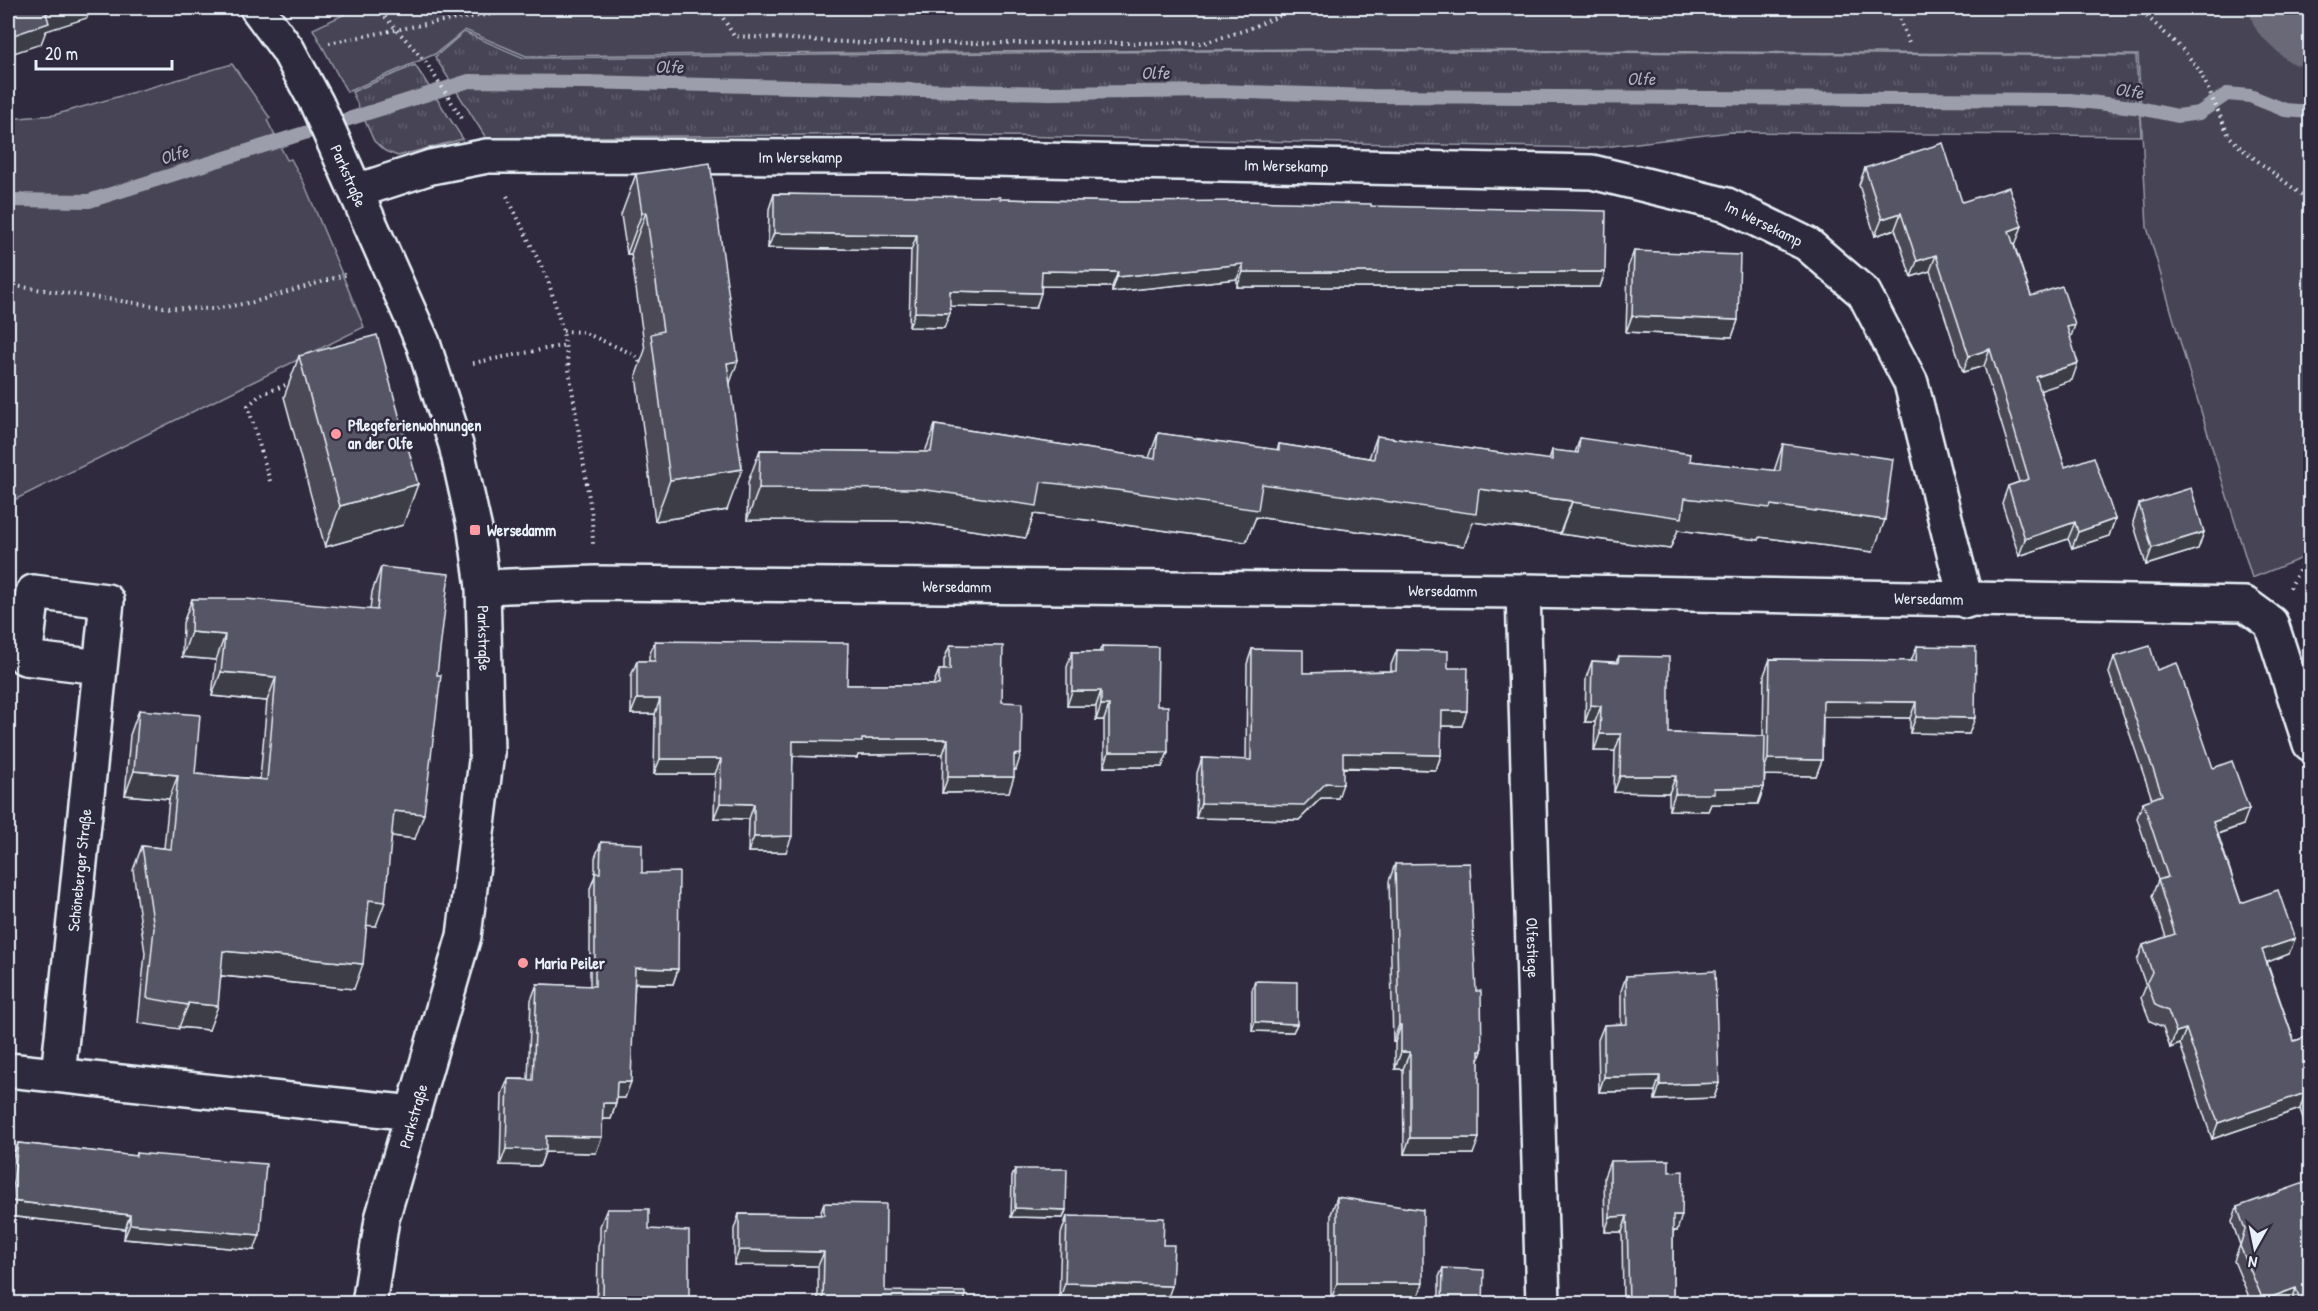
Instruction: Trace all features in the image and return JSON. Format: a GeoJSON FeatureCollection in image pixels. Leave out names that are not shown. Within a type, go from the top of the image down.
{"type":"FeatureCollection","features":[{"type":"Feature","properties":{"kind":"street","name":"Parkstraße"},"geometry":{"type":"LineString","coordinates":[[257,8],[288,50],[317,104],[389,262],[433,370],[456,445],[474,530],[483,587],[487,753],[465,936],[382,1219],[369,1304]]}},
{"type":"Feature","properties":{"kind":"street","name":"Im Wersekamp"},"geometry":{"type":"LineString","coordinates":[[357,191],[431,166],[488,156],[903,157],[1592,172],[1727,205],[1808,244],[1863,293],[1911,383],[1966,601]]}},
{"type":"Feature","properties":{"kind":"street","name":"Wersedamm"},"geometry":{"type":"LineString","coordinates":[[483,587],[596,584],[1523,591],[1966,601],[2245,604],[2271,623],[2310,744]]}},
{"type":"Feature","properties":{"kind":"street","name":"Olfestiege"},"geometry":{"type":"LineString","coordinates":[[1523,591],[1544,1304]]}},
{"type":"Feature","properties":{"kind":"street","name":"Schöneberger Straße"},"geometry":{"type":"LineString","coordinates":[[58,1075],[100,667]]}},
{"type":"Feature","properties":{"kind":"street"},"geometry":{"type":"LineString","coordinates":[[8,1070],[414,1113]]}},
{"type":"Feature","properties":{"kind":"path"},"geometry":{"type":"LineString","coordinates":[[377,8],[425,61],[488,156],[548,280],[566,345],[592,517],[596,584]]}},
{"type":"Feature","properties":{"kind":"path"},"geometry":{"type":"LineString","coordinates":[[288,50],[520,8]]}},
{"type":"Feature","properties":{"kind":"path"},"geometry":{"type":"LineString","coordinates":[[717,8],[734,36],[863,43],[1204,43],[1249,29],[1297,8]]}},
{"type":"Feature","properties":{"kind":"path"},"geometry":{"type":"LineString","coordinates":[[1895,8],[1909,43]]}},
{"type":"Feature","properties":{"kind":"path"},"geometry":{"type":"LineString","coordinates":[[2138,8],[2184,51],[2200,71],[2229,136],[2242,149],[2310,201]]}},
{"type":"Feature","properties":{"kind":"path"},"geometry":{"type":"LineString","coordinates":[[8,285],[170,308],[213,309],[254,302],[389,262]]}},
{"type":"Feature","properties":{"kind":"path"},"geometry":{"type":"LineString","coordinates":[[563,331],[583,332],[635,355],[643,374]]}},
{"type":"Feature","properties":{"kind":"path"},"geometry":{"type":"LineString","coordinates":[[433,370],[566,345]]}},
{"type":"Feature","properties":{"kind":"path"},"geometry":{"type":"LineString","coordinates":[[270,481],[248,406],[260,395],[280,385],[302,379]]}},
{"type":"Feature","properties":{"kind":"path"},"geometry":{"type":"LineString","coordinates":[[2306,559],[2310,549]]}},
{"type":"Feature","properties":{"kind":"green space"},"geometry":{"type":"Polygon","coordinates":[[[341,8],[2310,8],[2310,555],[2252,578],[2147,227],[2138,55],[1305,49],[526,56],[465,30],[435,54],[347,92],[313,29],[345,14],[341,8]]]}},
{"type":"Feature","properties":{"kind":"green space"},"geometry":{"type":"Polygon","coordinates":[[[464,32],[524,58],[1306,50],[2136,56],[2141,136],[1731,132],[1595,148],[908,134],[486,138],[435,57],[464,32]]]}},
{"type":"Feature","properties":{"kind":"green space"},"geometry":{"type":"Polygon","coordinates":[[[232,64],[270,118],[267,120],[287,160],[291,159],[304,183],[364,327],[8,503],[8,119],[54,115],[232,64]]]}},
{"type":"Feature","properties":{"kind":"green space"},"geometry":{"type":"Polygon","coordinates":[[[415,65],[463,139],[398,156],[385,151],[374,141],[352,92],[415,65]]]}},
{"type":"Feature","properties":{"kind":"building"},"geometry":{"type":"Polygon","coordinates":[[[8,8],[63,8],[46,13],[49,23],[8,37],[8,8]]]}},
{"type":"Feature","properties":{"kind":"building"},"geometry":{"type":"Polygon","coordinates":[[[1943,143],[1962,202],[2009,187],[2022,226],[2009,231],[2031,296],[2062,286],[2075,325],[2067,327],[2078,363],[2036,377],[2065,467],[2094,457],[2115,519],[2078,532],[2075,522],[2025,539],[2008,486],[2029,479],[1990,349],[1969,356],[1936,255],[1917,261],[1901,213],[1882,219],[1865,168],[1943,143]]]}},
{"type":"Feature","properties":{"kind":"building"},"geometry":{"type":"Polygon","coordinates":[[[710,163],[738,361],[727,363],[742,469],[670,480],[651,334],[663,331],[646,212],[642,213],[636,174],[710,163]]]}},
{"type":"Feature","properties":{"kind":"building"},"geometry":{"type":"Polygon","coordinates":[[[774,194],[1000,197],[1000,199],[1124,202],[1243,201],[1606,211],[1605,272],[1243,272],[1243,264],[1117,277],[1118,272],[1042,271],[1041,293],[950,291],[950,313],[915,312],[917,235],[774,233],[774,194]]]}},
{"type":"Feature","properties":{"kind":"building"},"geometry":{"type":"Polygon","coordinates":[[[1634,251],[1740,255],[1738,320],[1632,316],[1634,251]]]}},
{"type":"Feature","properties":{"kind":"building"},"geometry":{"type":"Polygon","coordinates":[[[377,335],[418,484],[340,506],[299,356],[377,335]]]}},
{"type":"Feature","properties":{"kind":"building"},"geometry":{"type":"Polygon","coordinates":[[[935,425],[1155,459],[1158,433],[1279,450],[1279,444],[1374,459],[1377,436],[1552,460],[1552,450],[1578,453],[1580,438],[1691,454],[1690,461],[1780,471],[1783,444],[1893,459],[1885,520],[1771,505],[1770,508],[1685,498],[1682,518],[1479,489],[1476,514],[1262,484],[1258,510],[1041,482],[1037,506],[920,489],[759,488],[760,450],[931,452],[935,425]]]}},
{"type":"Feature","properties":{"kind":"building"},"geometry":{"type":"Polygon","coordinates":[[[2191,488],[2204,532],[2152,548],[2139,504],[2191,488]]]}},
{"type":"Feature","properties":{"kind":"building"},"geometry":{"type":"Polygon","coordinates":[[[381,567],[449,574],[437,675],[441,675],[424,814],[394,811],[385,902],[369,900],[363,964],[223,951],[218,1006],[188,1003],[188,1005],[147,998],[154,928],[142,846],[171,849],[178,775],[134,771],[139,710],[200,715],[195,774],[267,780],[276,677],[221,672],[225,635],[191,632],[192,599],[246,599],[377,610],[381,567]]]}},
{"type":"Feature","properties":{"kind":"building"},"geometry":{"type":"Polygon","coordinates":[[[655,641],[848,643],[847,685],[939,685],[939,670],[950,670],[950,645],[1003,646],[1002,702],[1022,703],[1021,754],[1014,755],[1014,777],[948,777],[948,739],[862,739],[862,742],[793,741],[792,836],[754,837],[754,804],[720,803],[721,759],[660,759],[660,699],[637,699],[637,661],[655,661],[655,641]]]}},
{"type":"Feature","properties":{"kind":"building"},"geometry":{"type":"Polygon","coordinates":[[[1102,646],[1158,647],[1157,706],[1168,706],[1168,752],[1109,752],[1109,705],[1101,705],[1101,691],[1072,691],[1072,652],[1102,652],[1102,646]]]}},
{"type":"Feature","properties":{"kind":"building"},"geometry":{"type":"Polygon","coordinates":[[[1917,646],[1976,647],[1975,718],[1916,717],[1916,702],[1823,701],[1822,760],[1768,759],[1770,659],[1916,661],[1917,646]]]}},
{"type":"Feature","properties":{"kind":"building"},"geometry":{"type":"Polygon","coordinates":[[[2150,646],[2157,670],[2177,663],[2213,768],[2232,761],[2249,809],[2213,822],[2241,903],[2278,890],[2295,939],[2262,950],[2294,1041],[2310,1036],[2310,1108],[2305,1093],[2218,1123],[2186,1029],[2176,1032],[2168,1011],[2155,1005],[2147,982],[2152,972],[2143,945],[2175,934],[2158,880],[2168,877],[2143,802],[2162,795],[2114,657],[2150,646]]]}},
{"type":"Feature","properties":{"kind":"building"},"geometry":{"type":"Polygon","coordinates":[[[1252,649],[1303,650],[1303,673],[1396,671],[1397,650],[1448,651],[1448,668],[1468,668],[1467,711],[1442,711],[1441,755],[1343,753],[1343,784],[1326,783],[1304,805],[1201,803],[1202,758],[1251,760],[1252,649]]]}},
{"type":"Feature","properties":{"kind":"building"},"geometry":{"type":"Polygon","coordinates":[[[1619,656],[1669,657],[1669,733],[1765,736],[1764,787],[1714,788],[1714,794],[1675,794],[1676,776],[1620,776],[1621,734],[1600,734],[1601,706],[1591,705],[1592,661],[1618,663],[1619,656]]]}},
{"type":"Feature","properties":{"kind":"building"},"geometry":{"type":"Polygon","coordinates":[[[601,842],[642,844],[642,873],[679,872],[678,969],[635,968],[631,1082],[617,1082],[616,1103],[603,1103],[602,1137],[546,1136],[546,1150],[506,1149],[508,1079],[533,1080],[537,984],[595,986],[595,873],[600,873],[601,842]]]}},
{"type":"Feature","properties":{"kind":"building"},"geometry":{"type":"Polygon","coordinates":[[[1470,863],[1476,991],[1481,991],[1482,1051],[1479,1051],[1479,1138],[1410,1138],[1410,1052],[1401,1052],[1401,1025],[1399,1025],[1395,864],[1470,863]]]}},
{"type":"Feature","properties":{"kind":"building"},"geometry":{"type":"Polygon","coordinates":[[[8,877],[14,884],[8,952],[8,877]]]}},
{"type":"Feature","properties":{"kind":"building"},"geometry":{"type":"Polygon","coordinates":[[[1715,971],[1719,1083],[1660,1085],[1660,1076],[1604,1077],[1604,1025],[1627,1024],[1626,976],[1715,971]]]}},
{"type":"Feature","properties":{"kind":"building"},"geometry":{"type":"Polygon","coordinates":[[[1255,981],[1297,982],[1297,1024],[1255,1022],[1255,981]]]}},
{"type":"Feature","properties":{"kind":"building"},"geometry":{"type":"Polygon","coordinates":[[[18,1143],[136,1156],[136,1153],[266,1164],[260,1235],[130,1224],[130,1215],[11,1201],[18,1143]]]}},
{"type":"Feature","properties":{"kind":"building"},"geometry":{"type":"Polygon","coordinates":[[[1669,1160],[1669,1172],[1683,1171],[1682,1215],[1673,1215],[1673,1304],[1629,1304],[1627,1216],[1610,1217],[1610,1161],[1669,1160]]]}},
{"type":"Feature","properties":{"kind":"building"},"geometry":{"type":"Polygon","coordinates":[[[1015,1169],[1067,1169],[1066,1210],[1015,1208],[1015,1169]]]}},
{"type":"Feature","properties":{"kind":"building"},"geometry":{"type":"Polygon","coordinates":[[[2310,1181],[2310,1304],[2301,1304],[2296,1288],[2263,1300],[2240,1246],[2245,1229],[2237,1207],[2310,1181]]]}},
{"type":"Feature","properties":{"kind":"building"},"geometry":{"type":"Polygon","coordinates":[[[1337,1197],[1423,1210],[1423,1283],[1337,1283],[1337,1197]]]}},
{"type":"Feature","properties":{"kind":"building"},"geometry":{"type":"Polygon","coordinates":[[[824,1203],[886,1204],[885,1291],[965,1292],[965,1304],[823,1304],[824,1252],[739,1250],[739,1214],[824,1215],[824,1203]]]}},
{"type":"Feature","properties":{"kind":"building"},"geometry":{"type":"Polygon","coordinates":[[[607,1209],[649,1209],[649,1229],[689,1231],[689,1299],[603,1298],[604,1229],[606,1229],[607,1209]]]}},
{"type":"Feature","properties":{"kind":"building"},"geometry":{"type":"Polygon","coordinates":[[[1067,1216],[1164,1218],[1163,1245],[1174,1245],[1172,1286],[1065,1283],[1067,1216]]]}},
{"type":"Feature","properties":{"kind":"building"},"geometry":{"type":"Polygon","coordinates":[[[1443,1268],[1484,1270],[1483,1304],[1442,1304],[1443,1268]]]}},
{"type":"Feature","properties":{"kind":"waterway"},"geometry":{"type":"LineString","coordinates":[[2291,8],[2310,26]]}},
{"type":"Feature","properties":{"kind":"waterway","name":"Olfe"},"geometry":{"type":"LineString","coordinates":[[8,200],[89,201],[469,81],[1049,93],[1216,91],[1371,96],[2070,100],[2134,107],[2178,116],[2199,113],[2227,94],[2250,96],[2285,110],[2310,112]]}},
{"type":"Feature","properties":{"kind":"place","name":"Pflegeferienwohnungen an der Olfe"},"geometry":{"type":"Point","coordinates":[336,434]}},
{"type":"Feature","properties":{"kind":"place","name":"Wersedamm"},"geometry":{"type":"Point","coordinates":[475,530]}},
{"type":"Feature","properties":{"kind":"place","name":"Maria Peiler"},"geometry":{"type":"Point","coordinates":[523,963]}}]}
